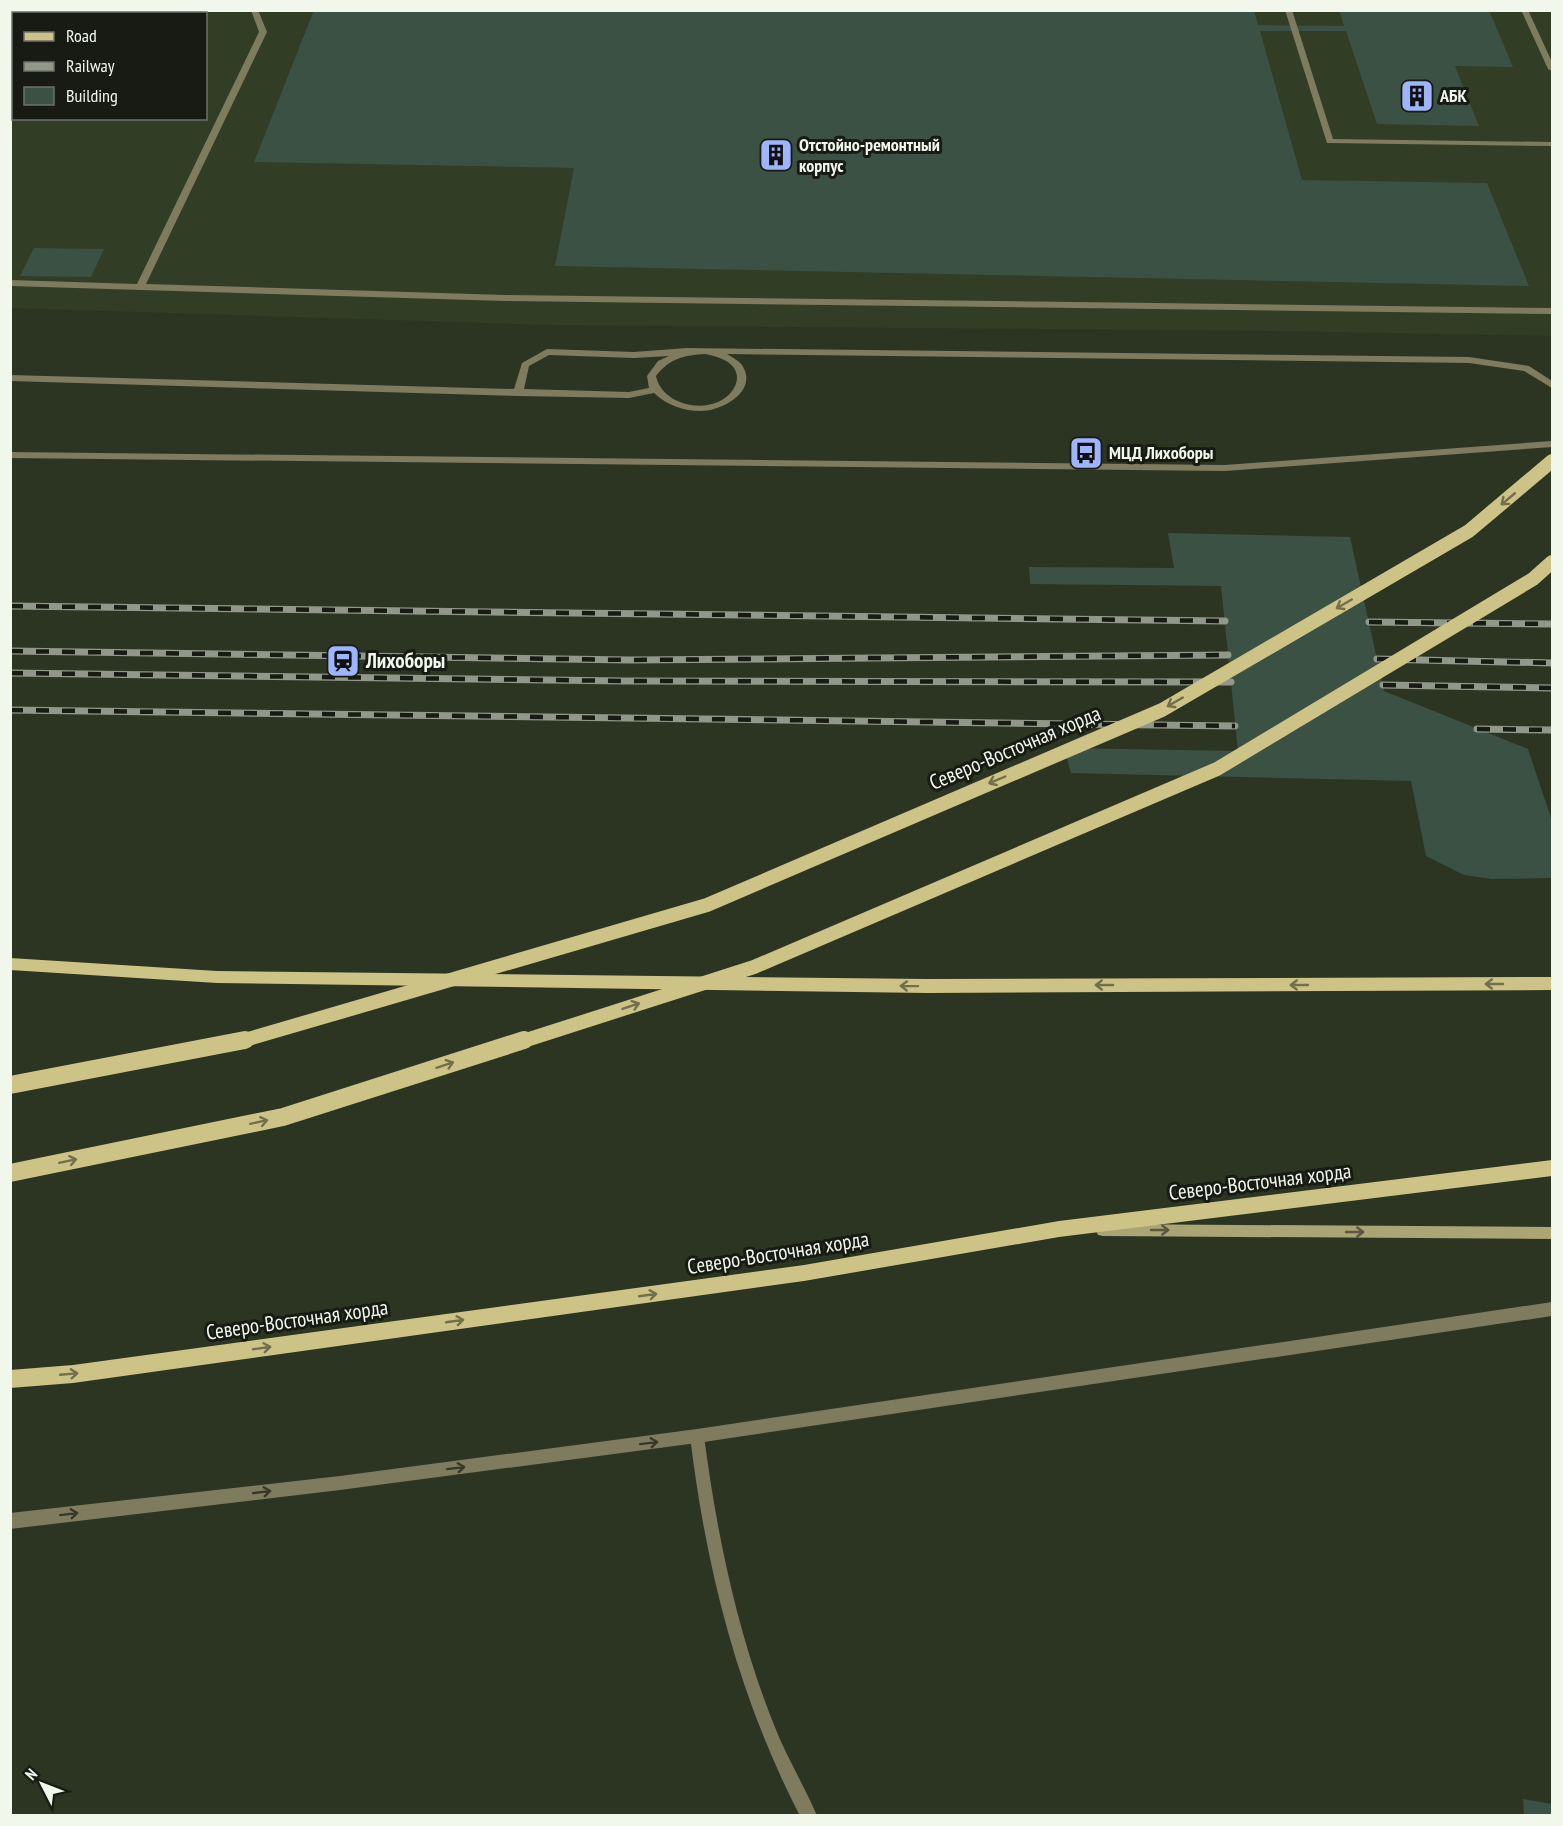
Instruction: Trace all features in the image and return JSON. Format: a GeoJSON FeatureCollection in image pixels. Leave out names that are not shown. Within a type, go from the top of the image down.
{"type":"FeatureCollection","features":[{"type":"Feature","properties":{"kind":"main road","name":"Северо-Восточная хорда"},"geometry":{"type":"LineString","coordinates":[[10,1085],[246,1040],[707,904],[1162,710],[1469,531],[1552,461]]}},
{"type":"Feature","properties":{"kind":"main road"},"geometry":{"type":"LineString","coordinates":[[10,1173],[283,1117],[754,967],[1217,769],[1533,579],[1552,562]]}},
{"type":"Feature","properties":{"kind":"main road"},"geometry":{"type":"LineString","coordinates":[[10,964],[217,977],[928,986],[1552,984]]}},
{"type":"Feature","properties":{"kind":"main road","name":"Северо-Восточная хорда"},"geometry":{"type":"LineString","coordinates":[[10,1379],[73,1374],[804,1273],[1059,1229],[1552,1168]]}},
{"type":"Feature","properties":{"kind":"main road"},"geometry":{"type":"LineString","coordinates":[[1059,1229],[1552,1233]]}},
{"type":"Feature","properties":{"kind":"street"},"geometry":{"type":"LineString","coordinates":[[140,287],[263,32],[254,10]]}},
{"type":"Feature","properties":{"kind":"street"},"geometry":{"type":"LineString","coordinates":[[1288,10],[1330,141],[1552,144]]}},
{"type":"Feature","properties":{"kind":"street"},"geometry":{"type":"LineString","coordinates":[[1524,10],[1552,69]]}},
{"type":"Feature","properties":{"kind":"street"},"geometry":{"type":"LineString","coordinates":[[10,283],[505,298],[1552,311]]}},
{"type":"Feature","properties":{"kind":"street"},"geometry":{"type":"LineString","coordinates":[[687,351],[669,357],[657,366],[651,378],[654,390],[668,402],[691,408],[709,407],[726,401],[737,392],[742,379],[738,366],[724,356],[705,351]]}},
{"type":"Feature","properties":{"kind":"street"},"geometry":{"type":"LineString","coordinates":[[518,393],[525,365],[547,352],[634,356],[705,351],[1469,360],[1526,368],[1552,385]]}},
{"type":"Feature","properties":{"kind":"street"},"geometry":{"type":"LineString","coordinates":[[10,378],[518,393],[629,395],[654,390]]}},
{"type":"Feature","properties":{"kind":"street"},"geometry":{"type":"LineString","coordinates":[[10,455],[1225,468],[1552,444]]}},
{"type":"Feature","properties":{"kind":"street"},"geometry":{"type":"LineString","coordinates":[[10,1521],[340,1483],[697,1436],[1552,1309]]}},
{"type":"Feature","properties":{"kind":"street"},"geometry":{"type":"LineString","coordinates":[[697,1436],[702,1484],[724,1592],[764,1725],[809,1815]]}},
{"type":"Feature","properties":{"kind":"shaded area"},"geometry":{"type":"Polygon","coordinates":[[[11,11],[1552,11],[1552,336],[1275,331],[546,325],[11,308],[11,11]]]}},
{"type":"Feature","properties":{"kind":"building","name":"Отстойно-ремонтный корпус"},"geometry":{"type":"Polygon","coordinates":[[[314,10],[1254,10],[1258,25],[1344,26],[1339,10],[1489,10],[1513,67],[1455,66],[1479,126],[1377,124],[1346,31],[1260,31],[1302,180],[1487,183],[1529,286],[555,266],[574,168],[254,162],[314,10]]]}},
{"type":"Feature","properties":{"kind":"building"},"geometry":{"type":"Polygon","coordinates":[[[34,248],[104,249],[91,277],[20,276],[34,248]]]}},
{"type":"Feature","properties":{"kind":"building"},"geometry":{"type":"Polygon","coordinates":[[[1168,533],[1350,537],[1384,691],[1528,749],[1552,821],[1552,878],[1492,879],[1464,875],[1426,856],[1411,781],[1071,773],[1064,748],[1238,751],[1221,586],[1030,584],[1029,567],[1174,568],[1168,533]]]}},
{"type":"Feature","properties":{"kind":"building"},"geometry":{"type":"Polygon","coordinates":[[[1523,1799],[1552,1804],[1552,1816],[1524,1816],[1523,1799]]]}},
{"type":"Feature","properties":{"kind":"railway"},"geometry":{"type":"LineString","coordinates":[[10,606],[1225,621]]}},
{"type":"Feature","properties":{"kind":"railway"},"geometry":{"type":"LineString","coordinates":[[1369,622],[1552,624]]}},
{"type":"Feature","properties":{"kind":"railway"},"geometry":{"type":"LineString","coordinates":[[10,651],[630,660],[1228,655]]}},
{"type":"Feature","properties":{"kind":"railway"},"geometry":{"type":"LineString","coordinates":[[1377,659],[1552,663]]}},
{"type":"Feature","properties":{"kind":"railway"},"geometry":{"type":"LineString","coordinates":[[10,673],[625,681],[1231,682]]}},
{"type":"Feature","properties":{"kind":"railway"},"geometry":{"type":"LineString","coordinates":[[1383,685],[1552,688]]}},
{"type":"Feature","properties":{"kind":"railway"},"geometry":{"type":"LineString","coordinates":[[10,710],[1235,726]]}},
{"type":"Feature","properties":{"kind":"railway"},"geometry":{"type":"LineString","coordinates":[[1477,729],[1552,730]]}},
{"type":"Feature","properties":{"kind":"place","name":"АБК"},"geometry":{"type":"Point","coordinates":[1417,96]}},
{"type":"Feature","properties":{"kind":"place","name":"Отстойно-ремонтный корпус"},"geometry":{"type":"Point","coordinates":[776,155]}},
{"type":"Feature","properties":{"kind":"place","name":"МЦД Лихоборы"},"geometry":{"type":"Point","coordinates":[1086,453]}},
{"type":"Feature","properties":{"kind":"place","name":"Лихоборы"},"geometry":{"type":"Point","coordinates":[343,661]}}]}
